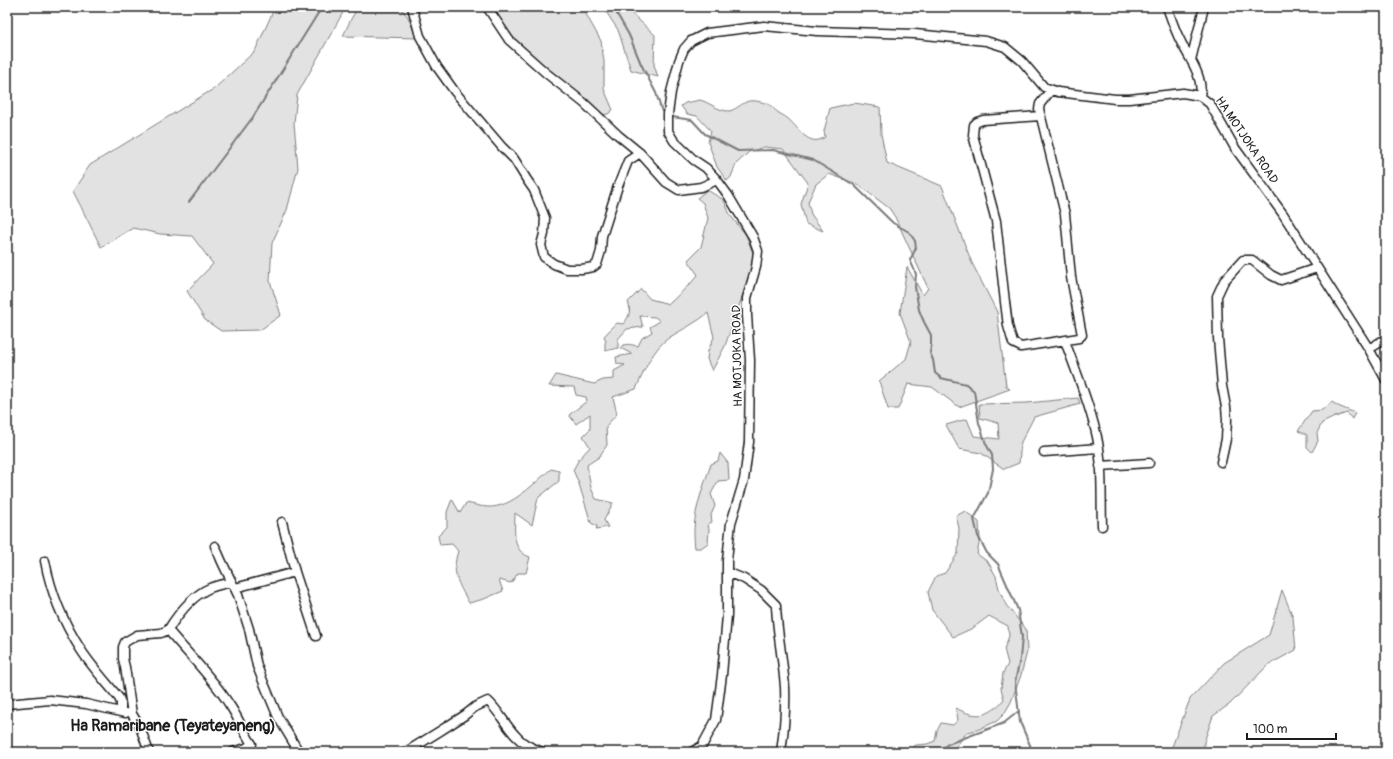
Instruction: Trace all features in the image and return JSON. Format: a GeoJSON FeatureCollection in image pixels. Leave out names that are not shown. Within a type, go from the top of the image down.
{"type":"FeatureCollection","features":[{"type":"Feature","properties":{"kind":"street"},"geometry":{"type":"LineString","coordinates":[[412,7],[420,36],[437,67],[455,92],[514,159],[526,180],[534,190],[545,218],[544,234],[541,245],[544,257],[554,264],[567,269],[582,269],[593,267],[597,264],[601,250],[602,236],[618,186],[628,161],[640,153]]}},
{"type":"Feature","properties":{"kind":"street"},"geometry":{"type":"LineString","coordinates":[[487,7],[509,40],[546,73],[584,103],[618,135],[640,153],[666,182],[680,190],[701,187],[717,180]]}},
{"type":"Feature","properties":{"kind":"street"},"geometry":{"type":"LineString","coordinates":[[1167,7],[1180,41],[1191,60],[1202,88],[1200,96]]}},
{"type":"Feature","properties":{"kind":"street"},"geometry":{"type":"LineString","coordinates":[[1191,60],[1204,7]]}},
{"type":"Feature","properties":{"kind":"street","name":"HA MOTJOKA ROAD"},"geometry":{"type":"LineString","coordinates":[[692,752],[702,746],[716,720],[722,675],[726,637],[728,547],[731,523],[744,480],[750,442],[750,360],[746,316],[747,298],[756,267],[758,251],[752,237],[728,195],[717,180],[706,168],[694,160],[674,141],[668,131],[668,114],[671,92],[679,61],[684,49],[691,41],[707,33],[764,26],[824,32],[915,34],[986,41],[1005,47],[1013,52],[1040,83],[1051,90],[1075,95],[1115,99],[1183,93],[1200,96],[1210,104],[1235,148],[1283,214],[1369,349],[1386,380]]}},
{"type":"Feature","properties":{"kind":"street"},"geometry":{"type":"LineString","coordinates":[[1041,116],[983,120],[974,125],[973,135],[996,221],[1008,326],[1013,343],[1021,347],[1065,341],[1079,338],[1082,335],[1071,277],[1065,214],[1041,116],[1040,104],[1051,90]]}},
{"type":"Feature","properties":{"kind":"street"},"geometry":{"type":"LineString","coordinates":[[1221,462],[1226,439],[1227,420],[1222,386],[1218,338],[1217,296],[1224,281],[1243,260],[1252,260],[1271,275],[1281,280],[1317,268]]}},
{"type":"Feature","properties":{"kind":"street"},"geometry":{"type":"LineString","coordinates":[[1065,341],[1088,405],[1097,437],[1100,466],[1102,526]]}},
{"type":"Feature","properties":{"kind":"street"},"geometry":{"type":"LineString","coordinates":[[1369,349],[1386,341]]}},
{"type":"Feature","properties":{"kind":"street"},"geometry":{"type":"LineString","coordinates":[[1044,452],[1098,448]]}},
{"type":"Feature","properties":{"kind":"street"},"geometry":{"type":"LineString","coordinates":[[1100,466],[1149,462]]}},
{"type":"Feature","properties":{"kind":"street"},"geometry":{"type":"LineString","coordinates":[[282,522],[295,572],[316,636]]}},
{"type":"Feature","properties":{"kind":"street"},"geometry":{"type":"LineString","coordinates":[[215,546],[233,585],[248,629],[262,681],[278,717],[299,752]]}},
{"type":"Feature","properties":{"kind":"street"},"geometry":{"type":"LineString","coordinates":[[44,561],[48,580],[57,605],[80,650],[119,698],[121,703],[121,712]]}},
{"type":"Feature","properties":{"kind":"street"},"geometry":{"type":"LineString","coordinates":[[149,752],[140,727],[132,714],[123,659],[123,647],[125,642],[137,635],[161,633],[168,630],[177,617],[200,594],[211,587],[233,585],[295,572]]}},
{"type":"Feature","properties":{"kind":"street"},"geometry":{"type":"LineString","coordinates":[[727,572],[744,579],[761,590],[776,605],[785,689],[785,719],[781,752]]}},
{"type":"Feature","properties":{"kind":"street"},"geometry":{"type":"LineString","coordinates":[[168,630],[229,704],[243,732],[252,744],[246,748],[233,752]]}},
{"type":"Feature","properties":{"kind":"street"},"geometry":{"type":"LineString","coordinates":[[7,704],[50,700],[86,704],[132,714]]}},
{"type":"Feature","properties":{"kind":"street"},"geometry":{"type":"LineString","coordinates":[[406,752],[440,732],[465,715],[475,706],[488,702],[518,738],[534,750],[542,752]]}},
{"type":"Feature","properties":{"kind":"shaded area"},"geometry":{"type":"Polygon","coordinates":[[[275,7],[346,7],[297,95],[294,123],[298,168],[287,210],[272,243],[270,281],[281,315],[260,330],[221,331],[205,320],[187,291],[213,264],[192,236],[160,234],[133,228],[101,247],[73,191],[90,165],[215,88],[255,51],[275,7]]]}},
{"type":"Feature","properties":{"kind":"shaded area"},"geometry":{"type":"Polygon","coordinates":[[[358,7],[400,7],[408,17],[417,38],[343,36],[358,7]]]}},
{"type":"Feature","properties":{"kind":"shaded area"},"geometry":{"type":"Polygon","coordinates":[[[492,7],[582,7],[601,41],[604,61],[604,89],[613,110],[608,114],[601,115],[527,53],[508,31],[492,7]]]}},
{"type":"Feature","properties":{"kind":"shaded area"},"geometry":{"type":"Polygon","coordinates":[[[603,7],[627,7],[628,10],[655,35],[654,65],[658,77],[631,70],[618,30],[603,7]]]}},
{"type":"Feature","properties":{"kind":"shaded area"},"geometry":{"type":"Polygon","coordinates":[[[700,100],[725,111],[733,110],[748,101],[758,101],[770,105],[786,117],[804,135],[813,140],[819,140],[825,137],[824,131],[830,108],[854,103],[880,107],[881,134],[887,163],[942,186],[972,263],[997,312],[1006,386],[1010,389],[959,407],[932,387],[908,384],[898,409],[888,409],[879,381],[906,359],[911,342],[900,313],[907,267],[923,295],[928,288],[895,217],[889,208],[857,184],[829,174],[816,184],[808,202],[811,214],[823,231],[806,224],[801,204],[808,183],[783,149],[764,147],[749,152],[736,164],[731,177],[727,181],[717,167],[708,142],[711,131],[697,116],[687,114],[681,106],[685,103],[700,100]]]}},
{"type":"Feature","properties":{"kind":"shaded area"},"geometry":{"type":"Polygon","coordinates":[[[707,190],[724,200],[730,215],[746,235],[753,253],[751,271],[725,346],[712,371],[707,359],[708,351],[714,337],[708,313],[670,337],[659,347],[650,360],[636,389],[613,397],[617,414],[606,426],[607,445],[599,457],[587,465],[591,488],[596,499],[613,503],[604,520],[608,527],[596,529],[597,526],[591,523],[573,470],[579,459],[590,447],[583,436],[590,429],[590,414],[576,424],[569,415],[587,401],[586,397],[576,395],[574,387],[549,386],[556,375],[594,384],[603,380],[614,379],[614,371],[625,365],[617,364],[616,357],[632,354],[620,348],[626,344],[638,346],[642,338],[652,332],[650,327],[660,321],[655,317],[640,316],[643,327],[627,329],[618,339],[618,348],[605,351],[606,341],[604,336],[617,323],[623,324],[629,313],[628,302],[641,289],[650,299],[669,304],[698,275],[688,260],[701,247],[708,218],[703,203],[697,198],[707,190]]]}},
{"type":"Feature","properties":{"kind":"shaded area"},"geometry":{"type":"Polygon","coordinates":[[[1078,398],[1080,404],[1034,417],[1021,442],[1019,463],[1004,469],[981,453],[959,449],[946,425],[967,419],[974,436],[999,439],[998,423],[980,418],[979,404],[1027,403],[1078,398]]]}},
{"type":"Feature","properties":{"kind":"shaded area"},"geometry":{"type":"Polygon","coordinates":[[[1332,402],[1355,413],[1352,419],[1347,413],[1322,423],[1317,433],[1318,441],[1312,452],[1307,447],[1307,435],[1298,431],[1312,411],[1322,410],[1332,402]]]}},
{"type":"Feature","properties":{"kind":"shaded area"},"geometry":{"type":"Polygon","coordinates":[[[720,453],[728,463],[729,480],[718,481],[711,494],[715,506],[711,515],[712,522],[708,524],[708,543],[701,548],[695,548],[694,529],[698,504],[711,464],[718,461],[720,453]]]}},
{"type":"Feature","properties":{"kind":"shaded area"},"geometry":{"type":"Polygon","coordinates":[[[551,469],[559,471],[559,481],[538,498],[532,525],[515,513],[515,539],[517,545],[524,554],[530,557],[526,573],[518,573],[511,583],[499,580],[503,591],[484,599],[469,603],[457,578],[455,566],[458,551],[452,544],[440,545],[438,536],[447,527],[447,512],[452,499],[460,513],[466,503],[485,507],[497,506],[522,494],[551,469]]]}},
{"type":"Feature","properties":{"kind":"shaded area"},"geometry":{"type":"Polygon","coordinates":[[[965,511],[979,522],[980,539],[977,554],[988,562],[996,576],[999,589],[1006,605],[1026,629],[1027,652],[1021,675],[1011,702],[1004,714],[997,721],[977,730],[967,732],[956,747],[967,752],[905,752],[916,745],[927,744],[935,741],[937,731],[941,723],[953,725],[958,720],[956,708],[963,712],[976,715],[988,713],[999,705],[1004,699],[1001,689],[1003,673],[1008,664],[1004,649],[1009,636],[1008,626],[989,616],[973,628],[953,637],[932,610],[928,592],[936,576],[945,573],[958,553],[959,528],[956,516],[965,511]]]}},
{"type":"Feature","properties":{"kind":"shaded area"},"geometry":{"type":"Polygon","coordinates":[[[1282,590],[1293,617],[1296,650],[1268,665],[1230,704],[1213,716],[1204,742],[1204,752],[1170,752],[1190,699],[1224,663],[1269,635],[1282,590]]]}},
{"type":"Feature","properties":{"kind":"waterway"},"geometry":{"type":"LineString","coordinates":[[189,202],[253,117],[322,7]]}},
{"type":"Feature","properties":{"kind":"waterway"},"geometry":{"type":"LineString","coordinates":[[613,7],[629,35],[641,64],[656,93],[662,112]]}},
{"type":"Feature","properties":{"kind":"waterway"},"geometry":{"type":"LineString","coordinates":[[672,117],[692,120],[705,134],[738,151],[773,150],[813,160],[854,185],[893,223],[909,232],[915,241],[916,248],[910,260],[916,274],[915,287],[919,310],[931,335],[930,353],[933,360],[935,373],[941,378],[966,384],[974,391],[979,423],[986,444],[992,455],[993,469],[988,493],[974,519],[978,536],[987,553],[998,564],[1018,610],[1022,637],[1020,659],[1015,682],[1020,722],[1033,752]]}},
{"type":"Feature","properties":{"kind":"waterway"},"geometry":{"type":"LineString","coordinates":[[938,752],[948,744],[1004,723],[1019,711]]}},
{"type":"Feature","properties":{"kind":"district","name":"Ha Ramaribane (Teyateyaneng)"},"geometry":{"type":"Point","coordinates":[173,725]}}]}
